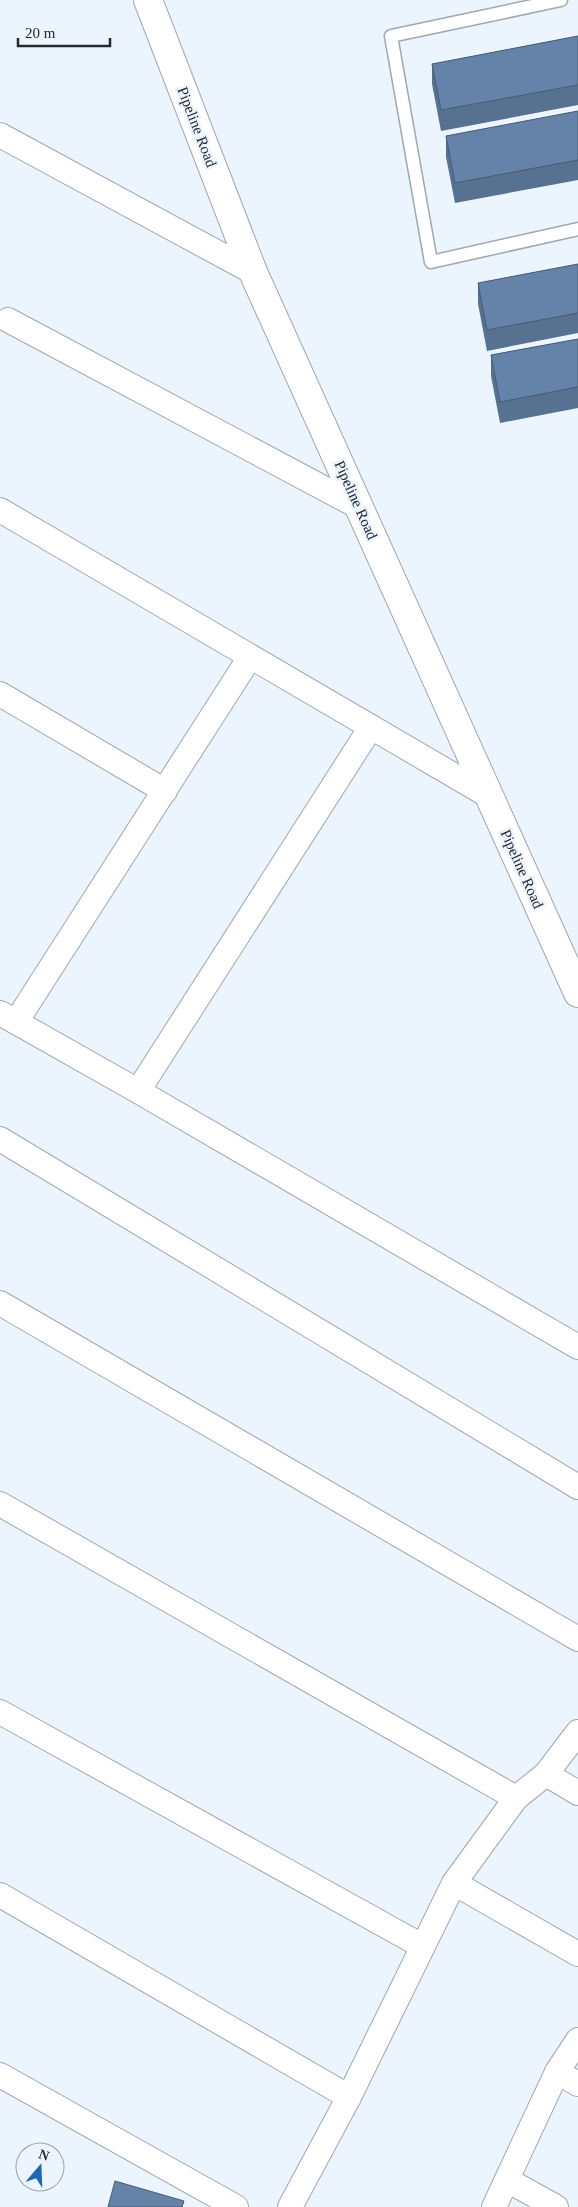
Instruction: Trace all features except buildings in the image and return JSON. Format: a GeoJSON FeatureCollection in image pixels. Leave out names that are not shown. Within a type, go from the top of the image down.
{"type":"FeatureCollection","features":[{"type":"Feature","properties":{"kind":"street","name":"Pipeline Road"},"geometry":{"type":"LineString","coordinates":[[148,0],[253,272],[578,993]]}},
{"type":"Feature","properties":{"kind":"street"},"geometry":{"type":"LineString","coordinates":[[0,136],[253,272]]}},
{"type":"Feature","properties":{"kind":"street"},"geometry":{"type":"LineString","coordinates":[[8,320],[359,507]]}},
{"type":"Feature","properties":{"kind":"street"},"geometry":{"type":"LineString","coordinates":[[0,510],[489,796]]}},
{"type":"Feature","properties":{"kind":"street"},"geometry":{"type":"LineString","coordinates":[[250,657],[165,791],[8,1018],[138,1091],[578,1347]]}},
{"type":"Feature","properties":{"kind":"street"},"geometry":{"type":"LineString","coordinates":[[0,694],[165,791]]}},
{"type":"Feature","properties":{"kind":"street"},"geometry":{"type":"LineString","coordinates":[[138,1091],[371,727]]}},
{"type":"Feature","properties":{"kind":"street"},"geometry":{"type":"LineString","coordinates":[[0,1139],[578,1487]]}},
{"type":"Feature","properties":{"kind":"street"},"geometry":{"type":"LineString","coordinates":[[0,1303],[578,1639]]}},
{"type":"Feature","properties":{"kind":"street"},"geometry":{"type":"LineString","coordinates":[[0,1504],[516,1798]]}},
{"type":"Feature","properties":{"kind":"street"},"geometry":{"type":"LineString","coordinates":[[0,1712],[422,1946]]}},
{"type":"Feature","properties":{"kind":"street"},"geometry":{"type":"LineString","coordinates":[[290,2207],[349,2097],[454,1883],[516,1798],[546,1774],[578,1732]]}},
{"type":"Feature","properties":{"kind":"street"},"geometry":{"type":"LineString","coordinates":[[546,1774],[578,1793]]}},
{"type":"Feature","properties":{"kind":"street"},"geometry":{"type":"LineString","coordinates":[[454,1883],[578,1954]]}},
{"type":"Feature","properties":{"kind":"street"},"geometry":{"type":"LineString","coordinates":[[0,1894],[349,2097]]}},
{"type":"Feature","properties":{"kind":"street"},"geometry":{"type":"LineString","coordinates":[[494,2207],[557,2072],[578,2040]]}},
{"type":"Feature","properties":{"kind":"street"},"geometry":{"type":"LineString","coordinates":[[557,2072],[578,2084]]}},
{"type":"Feature","properties":{"kind":"street"},"geometry":{"type":"LineString","coordinates":[[0,2075],[236,2207]]}},
{"type":"Feature","properties":{"kind":"street"},"geometry":{"type":"LineString","coordinates":[[507,2180],[556,2207]]}},
{"type":"Feature","properties":{"kind":"lane"},"geometry":{"type":"LineString","coordinates":[[561,0],[391,36],[431,262],[578,229]]}}]}
